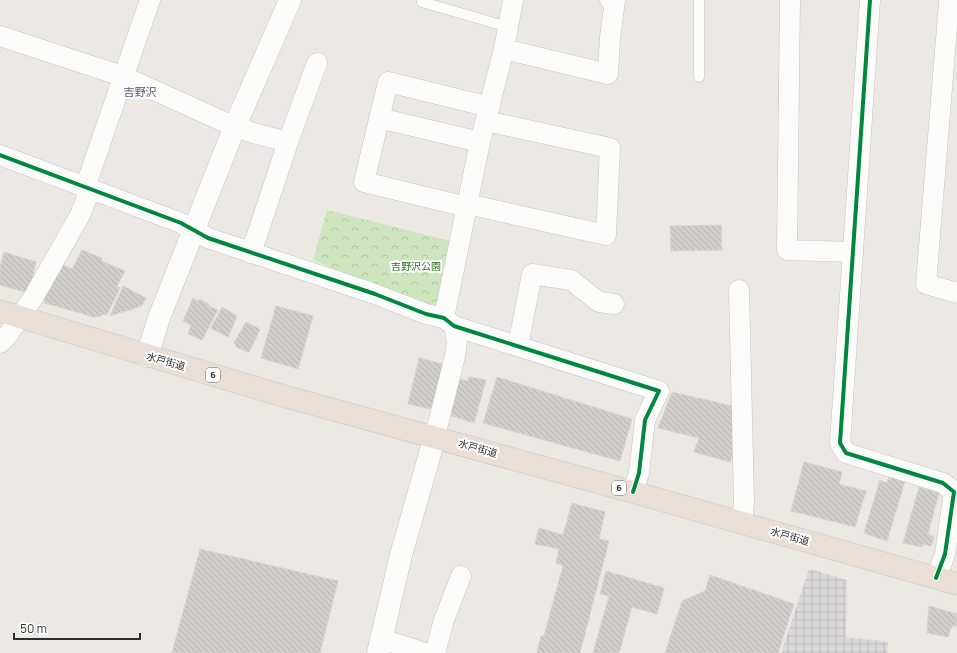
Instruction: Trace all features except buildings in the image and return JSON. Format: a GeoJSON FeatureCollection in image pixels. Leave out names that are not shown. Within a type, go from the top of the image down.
{"type":"FeatureCollection","features":[{"type":"Feature","properties":{"kind":"highway","name":"水戸街道"},"geometry":{"type":"LineString","coordinates":[[10,314],[147,356],[280,394],[435,436],[957,584]]}},
{"type":"Feature","properties":{"kind":"street"},"geometry":{"type":"LineString","coordinates":[[0,343],[7,336],[10,314],[33,298],[80,215],[86,200],[88,179],[125,77],[149,0]]}},
{"type":"Feature","properties":{"kind":"street"},"geometry":{"type":"LineString","coordinates":[[147,356],[159,318],[235,126],[290,0]]}},
{"type":"Feature","properties":{"kind":"street"},"geometry":{"type":"LineString","coordinates":[[425,653],[380,646],[401,555],[435,436],[455,356],[457,342],[449,322],[467,206],[480,142],[504,49],[513,0]]}},
{"type":"Feature","properties":{"kind":"street"},"geometry":{"type":"LineString","coordinates":[[504,49],[608,74],[614,1],[610,0]]}},
{"type":"Feature","properties":{"kind":"street"},"geometry":{"type":"LineString","coordinates":[[790,0],[787,250],[853,252]]}},
{"type":"Feature","properties":{"kind":"street"},"geometry":{"type":"LineString","coordinates":[[870,0],[840,443],[846,453],[943,483],[954,492],[945,554],[936,578]]}},
{"type":"Feature","properties":{"kind":"street"},"geometry":{"type":"LineString","coordinates":[[949,2],[948,111],[926,284],[957,293]]}},
{"type":"Feature","properties":{"kind":"street"},"geometry":{"type":"LineString","coordinates":[[0,36],[125,77],[224,122],[252,133],[288,142]]}},
{"type":"Feature","properties":{"kind":"street"},"geometry":{"type":"LineString","coordinates":[[251,253],[288,142],[317,63]]}},
{"type":"Feature","properties":{"kind":"street"},"geometry":{"type":"LineString","coordinates":[[388,82],[488,114],[610,148],[606,234],[467,206],[364,182],[388,82]]}},
{"type":"Feature","properties":{"kind":"street"},"geometry":{"type":"LineString","coordinates":[[380,118],[480,142]]}},
{"type":"Feature","properties":{"kind":"street"},"geometry":{"type":"LineString","coordinates":[[0,155],[181,223],[208,238],[375,294],[426,314],[518,346],[659,391],[645,420],[639,473],[633,492]]}},
{"type":"Feature","properties":{"kind":"street"},"geometry":{"type":"LineString","coordinates":[[518,346],[532,274],[571,280],[599,302],[614,304]]}},
{"type":"Feature","properties":{"kind":"street"},"geometry":{"type":"LineString","coordinates":[[740,290],[744,502],[742,523]]}},
{"type":"Feature","properties":{"kind":"street"},"geometry":{"type":"LineString","coordinates":[[435,653],[444,620],[461,576]]}},
{"type":"Feature","properties":{"kind":"lane"},"geometry":{"type":"LineString","coordinates":[[699,0],[699,77]]}},
{"type":"Feature","properties":{"kind":"lane"},"geometry":{"type":"LineString","coordinates":[[422,2],[508,27]]}},
{"type":"Feature","properties":{"kind":"shaded area"},"geometry":{"type":"Polygon","coordinates":[[[809,569],[847,580],[846,637],[888,642],[887,653],[781,653],[809,569]]]}},
{"type":"Feature","properties":{"kind":"green space","name":"吉野沢公園"},"geometry":{"type":"Polygon","coordinates":[[[327,210],[454,242],[443,301],[432,308],[313,260],[327,210]]]}},
{"type":"Feature","properties":{"kind":"cycle path"},"geometry":{"type":"LineString","coordinates":[[870,0],[840,443],[846,453],[943,483],[954,492],[945,554],[936,578]]}},
{"type":"Feature","properties":{"kind":"cycle path"},"geometry":{"type":"LineString","coordinates":[[0,155],[181,223],[208,238],[375,294],[426,314],[444,318],[454,326],[659,391],[645,420],[639,473],[633,492]]}},
{"type":"Feature","properties":{"kind":"district","name":"吉野沢"},"geometry":{"type":"Point","coordinates":[140,92]}}]}
